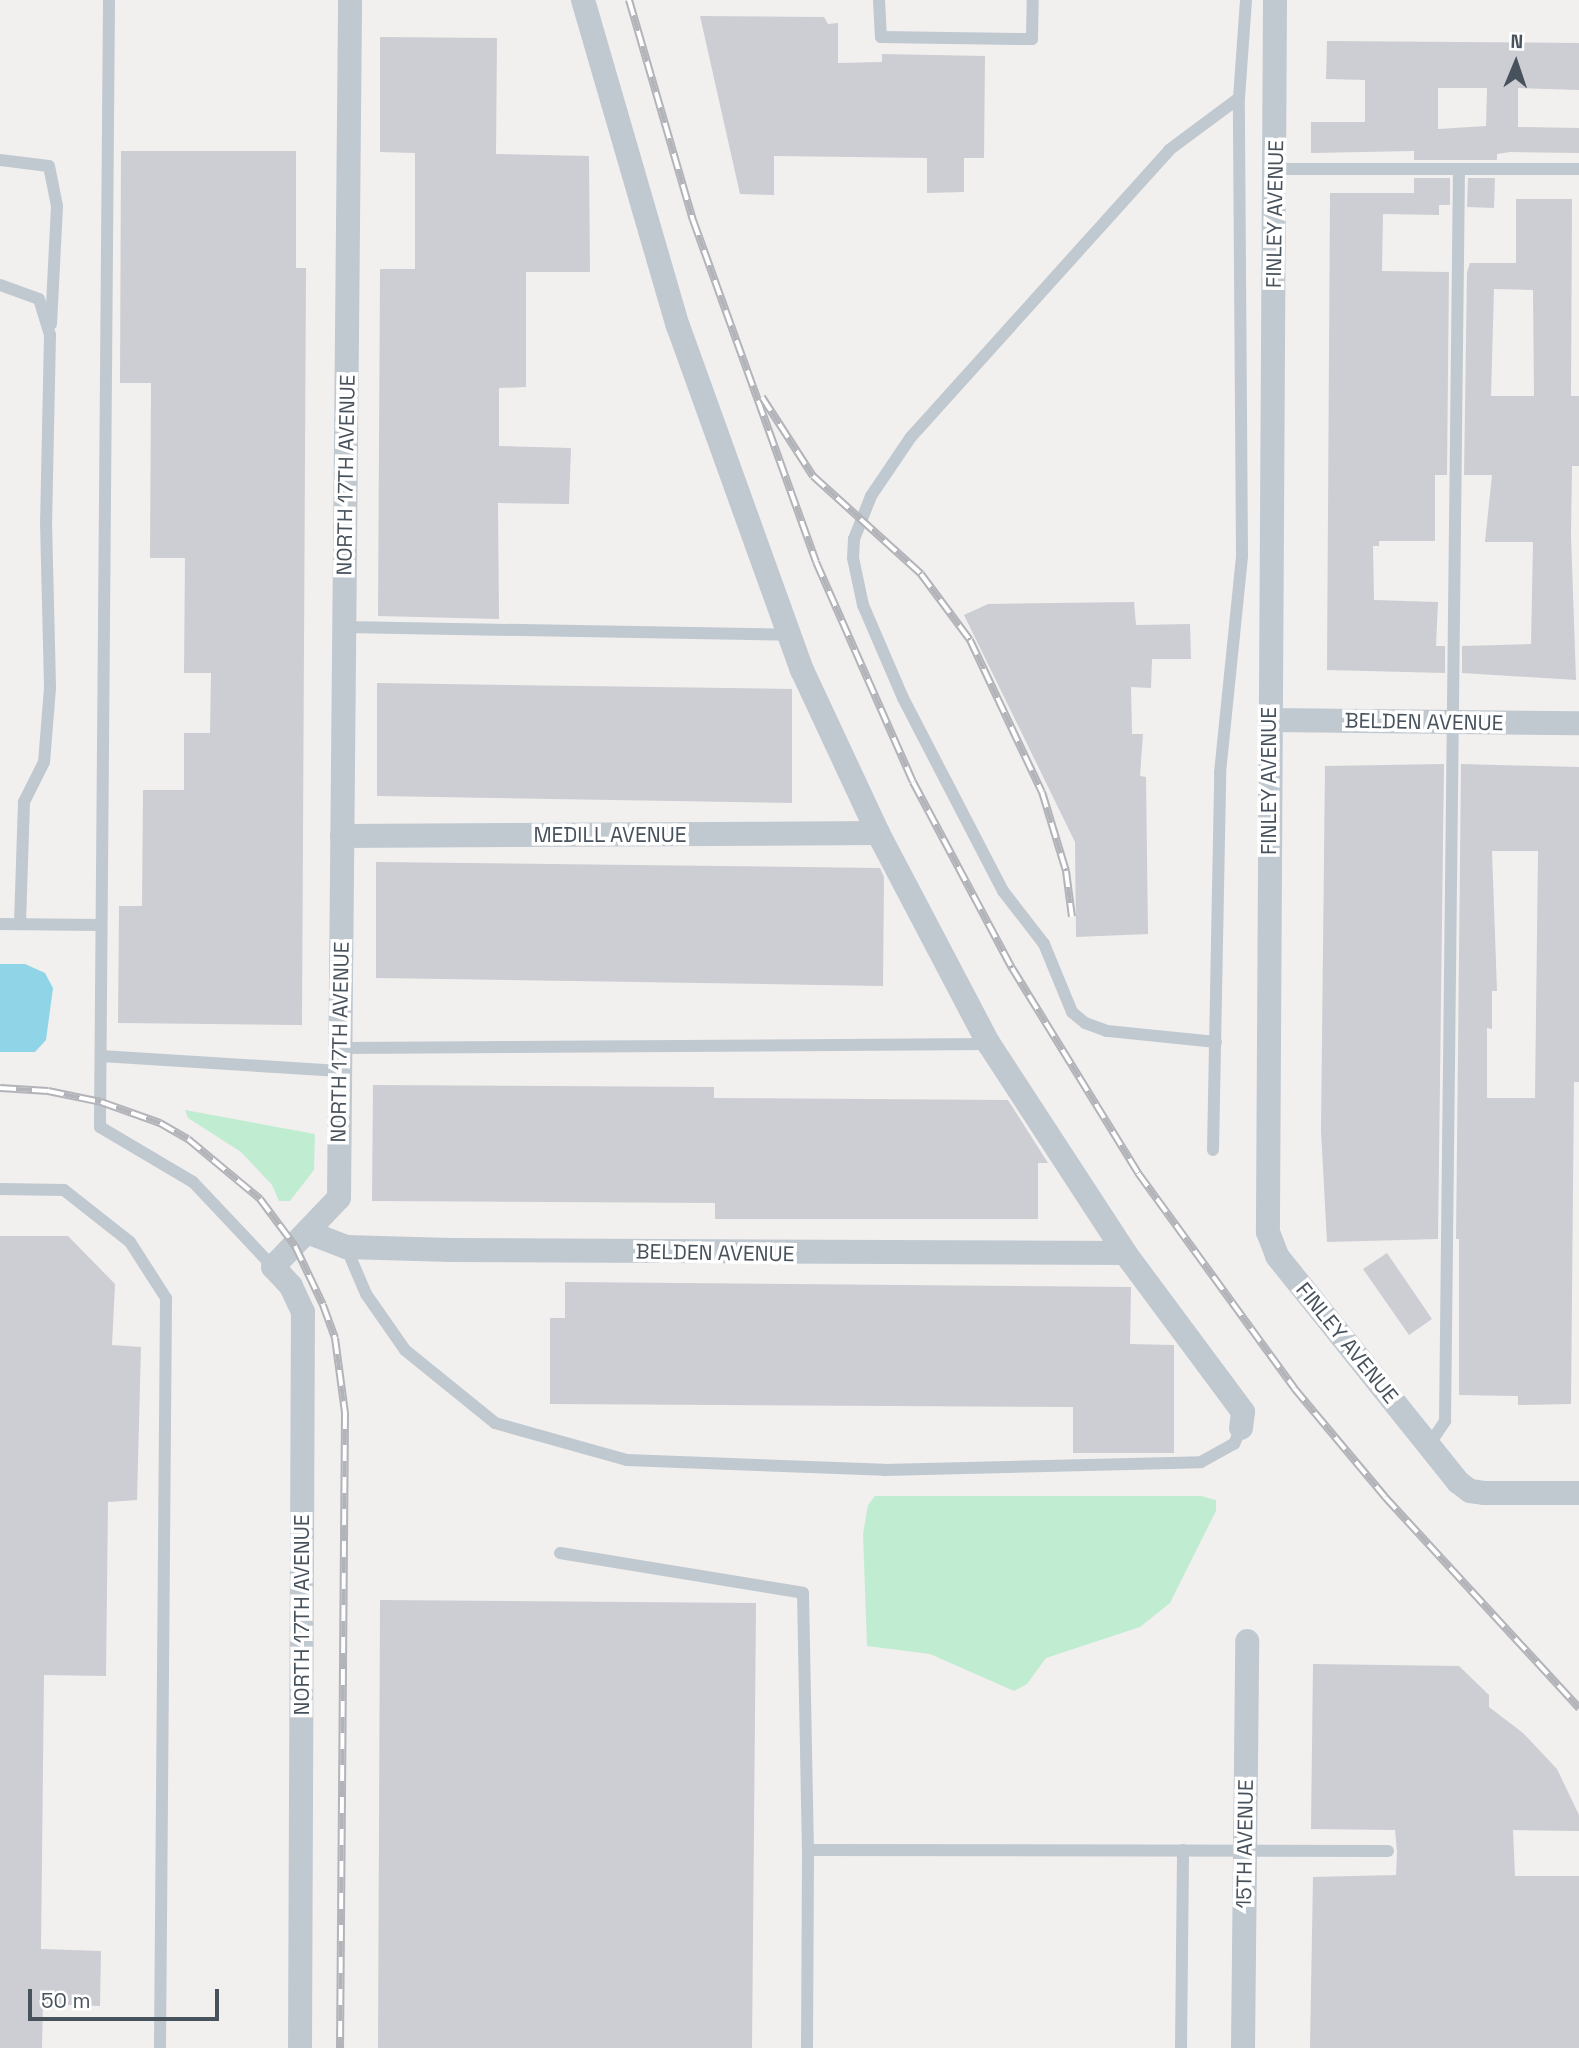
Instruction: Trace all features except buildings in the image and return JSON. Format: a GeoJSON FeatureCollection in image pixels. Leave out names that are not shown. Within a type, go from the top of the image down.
{"type":"FeatureCollection","features":[{"type":"Feature","properties":{"kind":"street","name":"NORTH 17TH AVENUE"},"geometry":{"type":"LineString","coordinates":[[300,2048],[303,1312],[291,1286],[273,1267],[339,1198],[350,0]]}},
{"type":"Feature","properties":{"kind":"street"},"geometry":{"type":"LineString","coordinates":[[583,0],[678,326],[789,635],[878,833],[989,1044],[1125,1253],[1243,1412],[1241,1429]]}},
{"type":"Feature","properties":{"kind":"street","name":"FINLEY AVENUE"},"geometry":{"type":"LineString","coordinates":[[1275,0],[1276,169],[1269,720],[1269,1239],[1277,1256],[1429,1445],[1470,1491],[1579,1493]]}},
{"type":"Feature","properties":{"kind":"street","name":"BELDEN AVENUE"},"geometry":{"type":"LineString","coordinates":[[1269,720],[1579,723]]}},
{"type":"Feature","properties":{"kind":"street","name":"MEDILL AVENUE"},"geometry":{"type":"LineString","coordinates":[[342,836],[878,833]]}},
{"type":"Feature","properties":{"kind":"street","name":"BELDEN AVENUE"},"geometry":{"type":"LineString","coordinates":[[307,1232],[346,1247],[955,1255],[1125,1253]]}},
{"type":"Feature","properties":{"kind":"street","name":"15TH AVENUE"},"geometry":{"type":"LineString","coordinates":[[1243,2048],[1247,1641]]}},
{"type":"Feature","properties":{"kind":"lane"},"geometry":{"type":"LineString","coordinates":[[109,0],[100,1127],[193,1182],[273,1267]]}},
{"type":"Feature","properties":{"kind":"lane"},"geometry":{"type":"LineString","coordinates":[[879,0],[881,37],[1032,38],[1034,0]]}},
{"type":"Feature","properties":{"kind":"lane"},"geometry":{"type":"LineString","coordinates":[[1213,1150],[1220,774],[1242,556],[1239,98],[1246,0]]}},
{"type":"Feature","properties":{"kind":"lane"},"geometry":{"type":"LineString","coordinates":[[1216,1042],[1107,1031],[1085,1023],[1072,1012],[1044,944],[1003,891],[903,698],[863,605],[853,558],[854,539],[871,496],[911,438],[1169,150],[1239,98]]}},
{"type":"Feature","properties":{"kind":"lane"},"geometry":{"type":"LineString","coordinates":[[0,160],[48,166],[57,206],[50,335],[46,522],[50,688],[44,762],[24,802],[20,924]]}},
{"type":"Feature","properties":{"kind":"lane"},"geometry":{"type":"LineString","coordinates":[[1276,169],[1579,169]]}},
{"type":"Feature","properties":{"kind":"lane"},"geometry":{"type":"LineString","coordinates":[[1429,1445],[1445,1421],[1459,169]]}},
{"type":"Feature","properties":{"kind":"lane"},"geometry":{"type":"LineString","coordinates":[[0,285],[39,299],[50,335]]}},
{"type":"Feature","properties":{"kind":"lane"},"geometry":{"type":"LineString","coordinates":[[344,627],[789,635]]}},
{"type":"Feature","properties":{"kind":"lane"},"geometry":{"type":"LineString","coordinates":[[0,924],[101,925]]}},
{"type":"Feature","properties":{"kind":"lane"},"geometry":{"type":"LineString","coordinates":[[101,1056],[340,1060],[989,1044]]}},
{"type":"Feature","properties":{"kind":"lane"},"geometry":{"type":"LineString","coordinates":[[0,1189],[64,1190],[130,1242],[166,1298],[160,2048]]}},
{"type":"Feature","properties":{"kind":"lane"},"geometry":{"type":"LineString","coordinates":[[346,1247],[366,1294],[405,1350],[495,1423],[627,1460],[884,1470],[1201,1462],[1234,1444],[1241,1429]]}},
{"type":"Feature","properties":{"kind":"lane"},"geometry":{"type":"LineString","coordinates":[[559,1553],[803,1593],[808,1850],[807,2048]]}},
{"type":"Feature","properties":{"kind":"lane"},"geometry":{"type":"LineString","coordinates":[[808,1850],[1388,1851]]}},
{"type":"Feature","properties":{"kind":"lane"},"geometry":{"type":"LineString","coordinates":[[1181,2048],[1183,1850]]}},
{"type":"Feature","properties":{"kind":"green space"},"geometry":{"type":"Polygon","coordinates":[[[185,1110],[315,1134],[314,1170],[290,1201],[279,1201],[272,1185],[241,1152],[188,1118],[185,1110]]]}},
{"type":"Feature","properties":{"kind":"green space"},"geometry":{"type":"Polygon","coordinates":[[[875,1496],[1201,1496],[1216,1500],[1216,1511],[1170,1603],[1140,1627],[1046,1658],[1027,1684],[1014,1691],[930,1654],[867,1646],[863,1534],[868,1505],[875,1496]]]}},
{"type":"Feature","properties":{"kind":"water"},"geometry":{"type":"Polygon","coordinates":[[[0,964],[25,964],[45,973],[53,988],[46,1040],[35,1052],[0,1052],[0,964]]]}},
{"type":"Feature","properties":{"kind":"railway"},"geometry":{"type":"LineString","coordinates":[[629,0],[693,220],[816,562],[913,782],[1012,968],[1138,1173],[1294,1388],[1385,1497],[1579,1708]]}},
{"type":"Feature","properties":{"kind":"railway"},"geometry":{"type":"LineString","coordinates":[[762,397],[813,476],[921,574],[970,640],[1042,792],[1066,871],[1072,917]]}},
{"type":"Feature","properties":{"kind":"railway"},"geometry":{"type":"LineString","coordinates":[[0,1088],[48,1091],[101,1102],[160,1123],[188,1139],[260,1199],[295,1246],[323,1305],[335,1338],[345,1413],[340,2048]]}}]}
